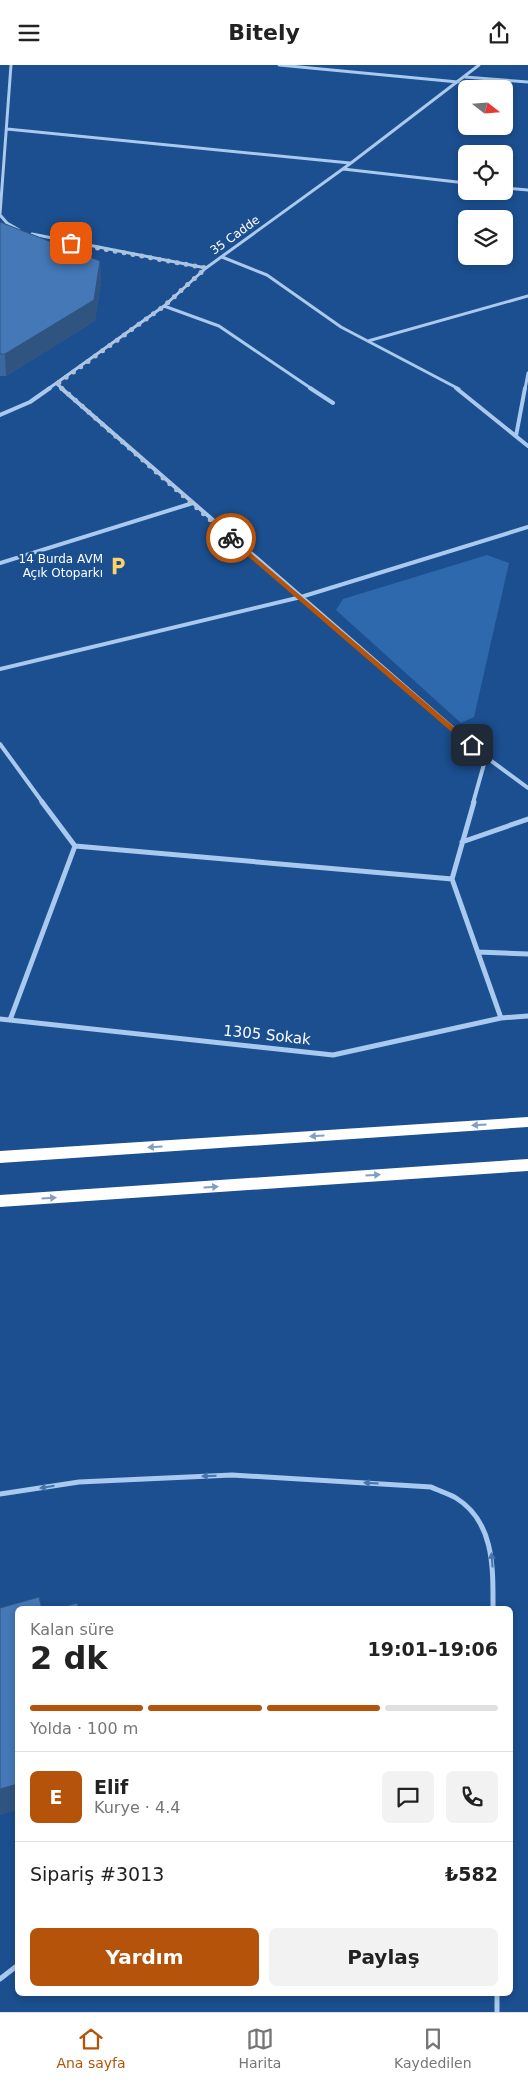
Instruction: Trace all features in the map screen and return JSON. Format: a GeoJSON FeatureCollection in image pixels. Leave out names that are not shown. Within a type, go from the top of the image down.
{"type":"FeatureCollection","features":[{"type":"Feature","properties":{"kind":"highway"},"geometry":{"type":"LineString","coordinates":[[0,1157],[528,1121]]}},
{"type":"Feature","properties":{"kind":"highway"},"geometry":{"type":"LineString","coordinates":[[0,1201],[528,1165]]}},
{"type":"Feature","properties":{"kind":"street"},"geometry":{"type":"LineString","coordinates":[[16,65],[11,67],[0,215],[7,223],[36,236],[206,268]]}},
{"type":"Feature","properties":{"kind":"street"},"geometry":{"type":"LineString","coordinates":[[279,65],[458,82]]}},
{"type":"Feature","properties":{"kind":"street","name":"35 Cadde"},"geometry":{"type":"LineString","coordinates":[[461,80],[479,65]]}},
{"type":"Feature","properties":{"kind":"street"},"geometry":{"type":"LineString","coordinates":[[465,77],[528,82]]}},
{"type":"Feature","properties":{"kind":"street","name":"35 Cadde"},"geometry":{"type":"LineString","coordinates":[[0,415],[30,403],[57,384],[164,306],[206,268],[351,163],[458,82]]}},
{"type":"Feature","properties":{"kind":"street"},"geometry":{"type":"LineString","coordinates":[[7,129],[351,163]]}},
{"type":"Feature","properties":{"kind":"street"},"geometry":{"type":"LineString","coordinates":[[342,169],[458,182]]}},
{"type":"Feature","properties":{"kind":"street"},"geometry":{"type":"LineString","coordinates":[[513,189],[528,190]]}},
{"type":"Feature","properties":{"kind":"street"},"geometry":{"type":"LineString","coordinates":[[222,257],[267,275],[341,327],[459,389],[528,446]]}},
{"type":"Feature","properties":{"kind":"street"},"geometry":{"type":"LineString","coordinates":[[367,341],[528,296]]}},
{"type":"Feature","properties":{"kind":"street"},"geometry":{"type":"LineString","coordinates":[[164,306],[219,326],[333,403]]}},
{"type":"Feature","properties":{"kind":"street"},"geometry":{"type":"LineString","coordinates":[[516,437],[528,373]]}},
{"type":"Feature","properties":{"kind":"street"},"geometry":{"type":"LineString","coordinates":[[57,384],[486,757],[528,789]]}},
{"type":"Feature","properties":{"kind":"street"},"geometry":{"type":"LineString","coordinates":[[0,563],[194,503]]}},
{"type":"Feature","properties":{"kind":"street"},"geometry":{"type":"LineString","coordinates":[[0,669],[301,597],[528,527]]}},
{"type":"Feature","properties":{"kind":"street"},"geometry":{"type":"LineString","coordinates":[[0,744],[75,847],[452,879]]}},
{"type":"Feature","properties":{"kind":"street"},"geometry":{"type":"LineString","coordinates":[[486,757],[452,879],[501,1018]]}},
{"type":"Feature","properties":{"kind":"street"},"geometry":{"type":"LineString","coordinates":[[462,842],[528,819]]}},
{"type":"Feature","properties":{"kind":"street"},"geometry":{"type":"LineString","coordinates":[[10,1020],[75,847]]}},
{"type":"Feature","properties":{"kind":"street"},"geometry":{"type":"LineString","coordinates":[[478,953],[528,954]]}},
{"type":"Feature","properties":{"kind":"street","name":"1305 Sokak"},"geometry":{"type":"LineString","coordinates":[[0,1019],[333,1055],[501,1018],[528,1015]]}},
{"type":"Feature","properties":{"kind":"lane"},"geometry":{"type":"LineString","coordinates":[[0,1494],[80,1481],[232,1475],[431,1487],[458,1499],[483,1524],[493,1557],[493,1606]]}},
{"type":"Feature","properties":{"kind":"lane"},"geometry":{"type":"LineString","coordinates":[[0,1979],[15,1967]]}},
{"type":"Feature","properties":{"kind":"lane"},"geometry":{"type":"LineString","coordinates":[[497,1996],[497,2012]]}},
{"type":"Feature","properties":{"kind":"shaded area"},"geometry":{"type":"Polygon","coordinates":[[[487,555],[509,563],[474,717],[461,723],[336,610],[343,599],[487,555]]]}},
{"type":"Feature","properties":{"kind":"building"},"geometry":{"type":"Polygon","coordinates":[[[0,222],[100,261],[94,300],[5,354],[0,354],[0,222]]]}},
{"type":"Feature","properties":{"kind":"building"},"geometry":{"type":"Polygon","coordinates":[[[39,1597],[41,1606],[15,1606],[15,1785],[0,1789],[0,1608],[39,1597]]]}},
{"type":"Feature","properties":{"kind":"building"},"geometry":{"type":"Polygon","coordinates":[[[77,1603],[78,1606],[66,1606],[77,1603]]]}},
{"type":"Feature","properties":{"kind":"way so far"},"geometry":{"type":"LineString","coordinates":[[71,243],[206,268],[164,306],[57,384],[194,503],[231,538]]}},
{"type":"Feature","properties":{"kind":"place","name":"14 Burda AVM Açık Otoparkı"},"geometry":{"type":"Point","coordinates":[118,566]}},
{"type":"Feature","properties":{"kind":"route"},"geometry":{"type":"LineString","coordinates":[[231,538],[472,745]]}}]}
